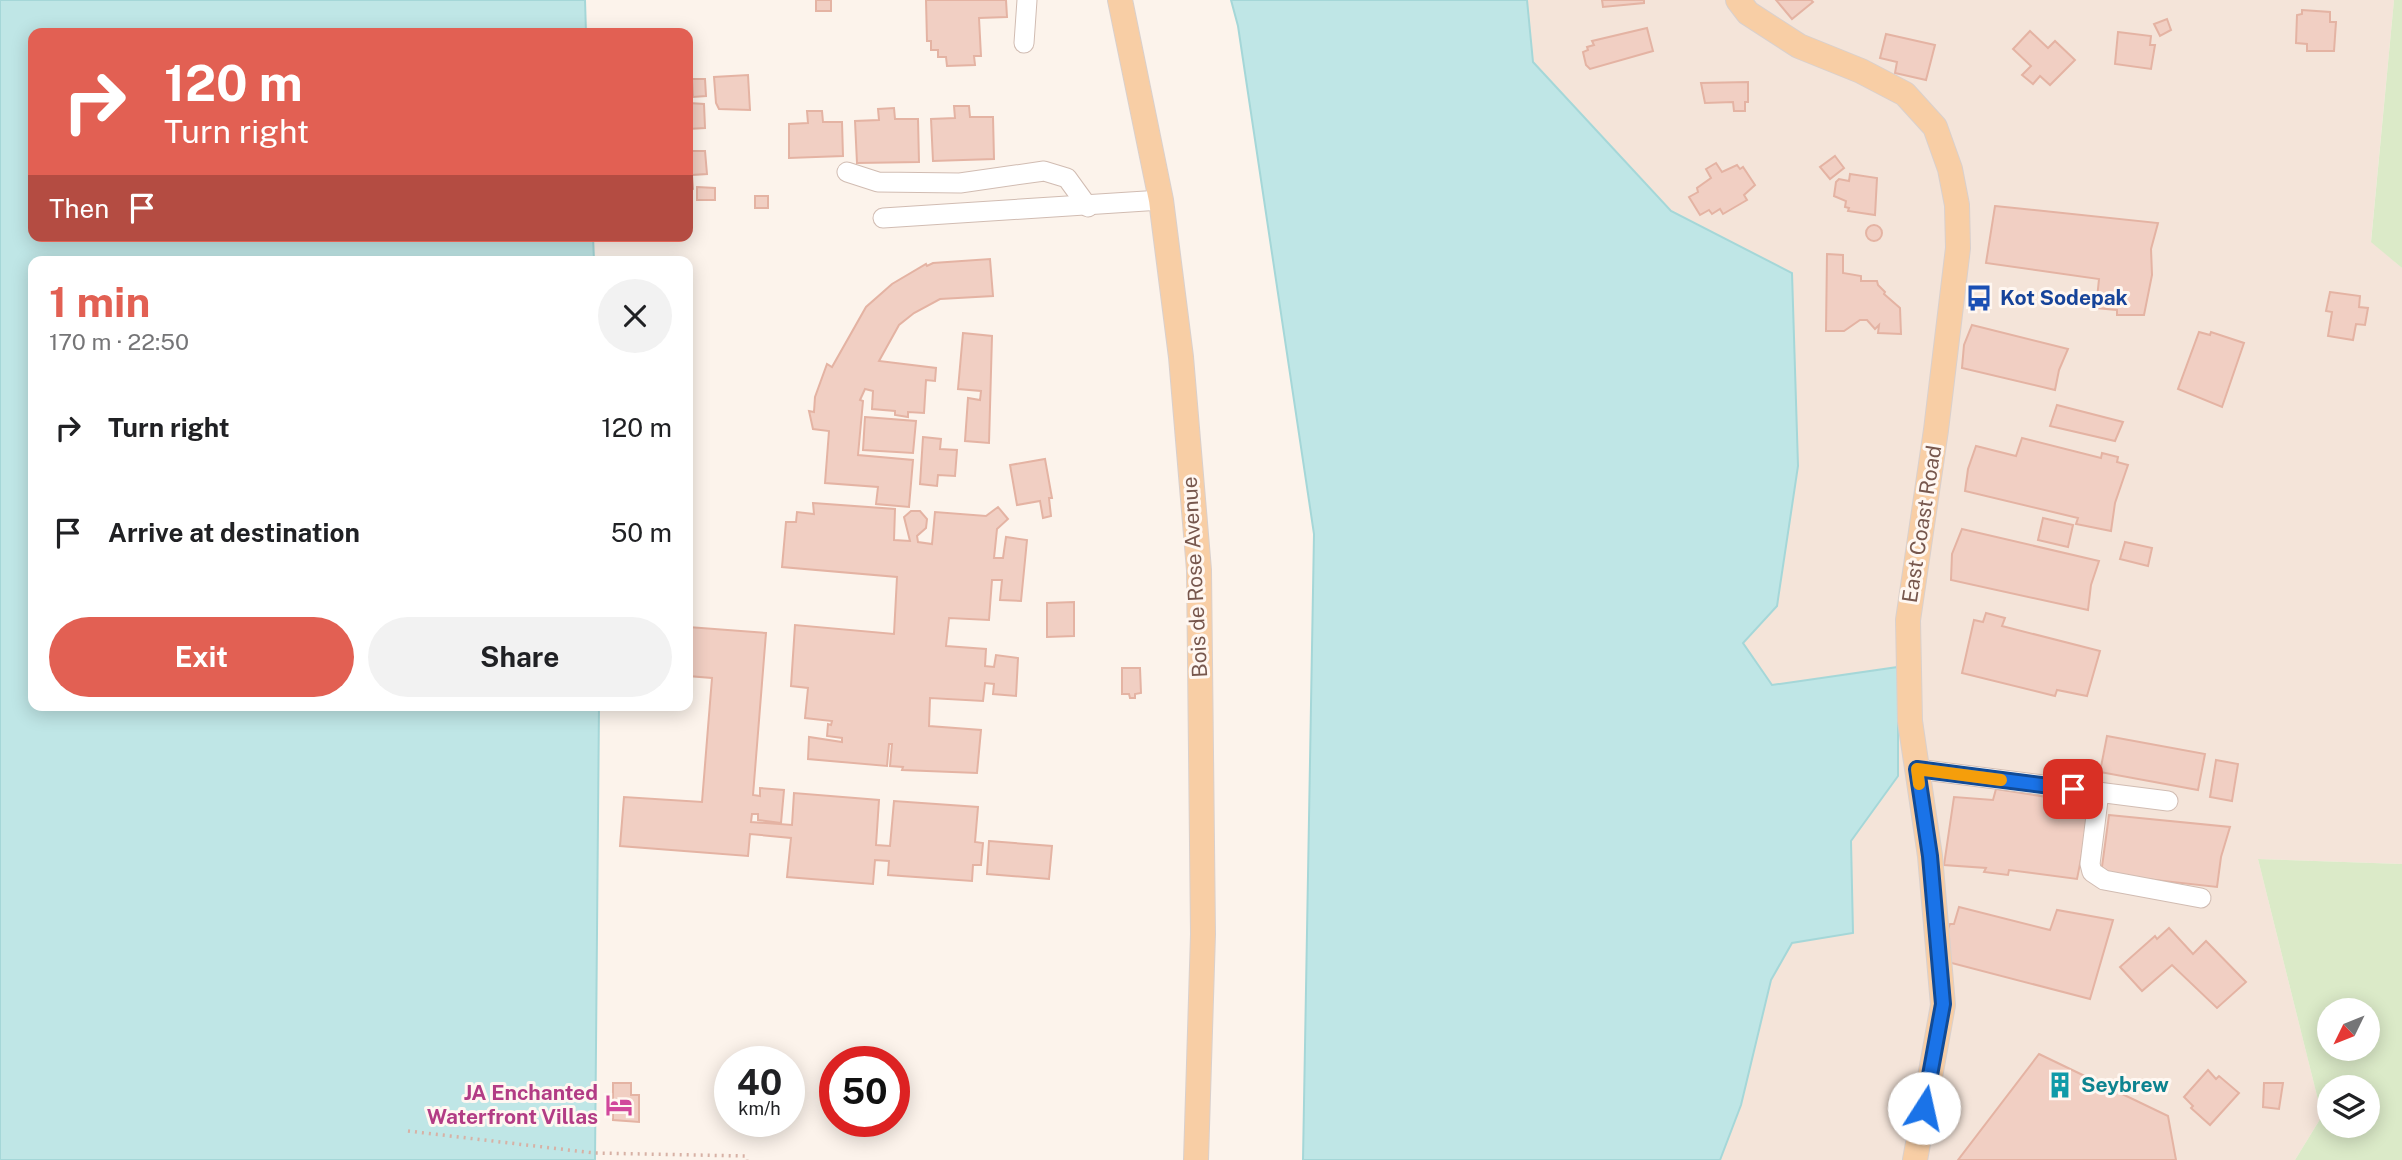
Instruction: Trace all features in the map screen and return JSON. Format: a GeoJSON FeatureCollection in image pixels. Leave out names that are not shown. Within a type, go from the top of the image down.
{"type":"FeatureCollection","features":[{"type":"Feature","properties":{"kind":"main road","name":"Bois de Rose Avenue"},"geometry":{"type":"LineString","coordinates":[[1120,0],[1161,200],[1181,357],[1199,570],[1203,934],[1196,1160]]}},
{"type":"Feature","properties":{"kind":"main road","name":"East Coast Road"},"geometry":{"type":"LineString","coordinates":[[1738,0],[1748,13],[1798,46],[1861,71],[1905,94],[1935,127],[1950,169],[1957,205],[1958,248],[1936,430],[1908,620],[1910,721],[1930,856],[1943,1004],[1915,1160]]}},
{"type":"Feature","properties":{"kind":"lane"},"geometry":{"type":"LineString","coordinates":[[1024,43],[1027,0]]}},
{"type":"Feature","properties":{"kind":"lane"},"geometry":{"type":"LineString","coordinates":[[847,172],[878,182],[960,183],[1044,171],[1067,178],[1088,207]]}},
{"type":"Feature","properties":{"kind":"lane"},"geometry":{"type":"LineString","coordinates":[[883,218],[1088,207],[1161,200]]}},
{"type":"Feature","properties":{"kind":"lane"},"geometry":{"type":"LineString","coordinates":[[1917,769],[2168,801]]}},
{"type":"Feature","properties":{"kind":"lane"},"geometry":{"type":"LineString","coordinates":[[2099,792],[2090,864],[2092,872],[2104,880],[2201,898]]}},
{"type":"Feature","properties":{"kind":"path"},"geometry":{"type":"LineString","coordinates":[[408,1131],[594,1153],[746,1156],[747,1160]]}},
{"type":"Feature","properties":{"kind":"shaded area"},"geometry":{"type":"Polygon","coordinates":[[[1527,0],[2394,0],[2371,241],[2402,268],[2402,864],[2258,859],[2317,1096],[2317,1124],[2295,1160],[1720,1160],[1741,1105],[1771,980],[1791,943],[1853,933],[1851,841],[1898,776],[1897,667],[1772,685],[1743,643],[1777,606],[1798,466],[1792,273],[1671,211],[1533,62],[1527,0]]]}},
{"type":"Feature","properties":{"kind":"green space"},"geometry":{"type":"Polygon","coordinates":[[[2394,0],[2402,0],[2402,268],[2371,242],[2394,0]]]}},
{"type":"Feature","properties":{"kind":"green space"},"geometry":{"type":"Polygon","coordinates":[[[2258,859],[2402,864],[2402,1160],[2295,1160],[2317,1124],[2317,1138],[2380,1138],[2380,1075],[2317,1075],[2317,1096],[2258,859]]]}},
{"type":"Feature","properties":{"kind":"water"},"geometry":{"type":"Polygon","coordinates":[[[0,0],[585,0],[586,28],[28,28],[28,242],[593,242],[594,256],[28,256],[28,711],[599,711],[595,1160],[0,1160],[0,0]]]}},
{"type":"Feature","properties":{"kind":"water"},"geometry":{"type":"Polygon","coordinates":[[[1231,0],[1527,0],[1533,62],[1671,211],[1792,273],[1798,466],[1777,606],[1743,643],[1772,685],[1898,667],[1898,776],[1851,841],[1853,933],[1792,943],[1771,980],[1741,1105],[1720,1160],[1303,1160],[1314,534],[1238,26],[1231,0]]]}},
{"type":"Feature","properties":{"kind":"building"},"geometry":{"type":"Polygon","coordinates":[[[816,0],[831,0],[831,11],[816,11],[816,0]]]}},
{"type":"Feature","properties":{"kind":"building"},"geometry":{"type":"Polygon","coordinates":[[[926,0],[1006,0],[1007,17],[979,18],[981,56],[974,56],[975,65],[947,66],[946,57],[938,57],[938,50],[931,50],[931,41],[927,41],[926,0]]]}},
{"type":"Feature","properties":{"kind":"building"},"geometry":{"type":"Polygon","coordinates":[[[1602,0],[1644,0],[1644,3],[1603,7],[1602,0]]]}},
{"type":"Feature","properties":{"kind":"building"},"geometry":{"type":"Polygon","coordinates":[[[1776,0],[1811,0],[1813,2],[1792,19],[1776,0]]]}},
{"type":"Feature","properties":{"kind":"building"},"geometry":{"type":"Polygon","coordinates":[[[2302,10],[2330,12],[2330,22],[2336,22],[2334,51],[2307,51],[2307,44],[2296,43],[2297,15],[2302,14],[2302,10]]]}},
{"type":"Feature","properties":{"kind":"building"},"geometry":{"type":"Polygon","coordinates":[[[2167,19],[2171,30],[2160,36],[2154,24],[2167,19]]]}},
{"type":"Feature","properties":{"kind":"building"},"geometry":{"type":"Polygon","coordinates":[[[1647,28],[1653,51],[1590,69],[1586,65],[1583,52],[1594,45],[1592,41],[1647,28]]]}},
{"type":"Feature","properties":{"kind":"building"},"geometry":{"type":"Polygon","coordinates":[[[2030,31],[2048,48],[2055,41],[2075,60],[2050,85],[2040,76],[2033,84],[2022,75],[2031,66],[2013,49],[2030,31]]]}},
{"type":"Feature","properties":{"kind":"building"},"geometry":{"type":"Polygon","coordinates":[[[2118,32],[2151,36],[2150,45],[2155,45],[2151,69],[2115,64],[2118,32]]]}},
{"type":"Feature","properties":{"kind":"building"},"geometry":{"type":"Polygon","coordinates":[[[1886,34],[1935,45],[1926,80],[1895,73],[1897,62],[1880,58],[1886,34]]]}},
{"type":"Feature","properties":{"kind":"building"},"geometry":{"type":"Polygon","coordinates":[[[748,75],[750,110],[719,109],[714,77],[748,75]]]}},
{"type":"Feature","properties":{"kind":"building"},"geometry":{"type":"Polygon","coordinates":[[[693,79],[705,79],[706,96],[693,97],[693,79]]]}},
{"type":"Feature","properties":{"kind":"building"},"geometry":{"type":"Polygon","coordinates":[[[1748,82],[1745,111],[1734,111],[1733,102],[1705,103],[1701,83],[1748,82]]]}},
{"type":"Feature","properties":{"kind":"building"},"geometry":{"type":"Polygon","coordinates":[[[693,103],[704,104],[705,128],[693,129],[693,103]]]}},
{"type":"Feature","properties":{"kind":"building"},"geometry":{"type":"Polygon","coordinates":[[[954,106],[969,106],[970,117],[993,117],[994,159],[933,161],[931,119],[955,118],[954,106]]]}},
{"type":"Feature","properties":{"kind":"building"},"geometry":{"type":"Polygon","coordinates":[[[894,108],[895,119],[918,119],[919,162],[857,163],[855,121],[879,120],[878,109],[894,108]]]}},
{"type":"Feature","properties":{"kind":"building"},"geometry":{"type":"Polygon","coordinates":[[[807,111],[822,111],[823,122],[842,122],[843,156],[789,158],[789,124],[808,123],[807,111]]]}},
{"type":"Feature","properties":{"kind":"building"},"geometry":{"type":"Polygon","coordinates":[[[693,151],[705,151],[707,174],[693,175],[693,151]]]}},
{"type":"Feature","properties":{"kind":"building"},"geometry":{"type":"Polygon","coordinates":[[[1835,156],[1844,168],[1830,179],[1820,167],[1835,156]]]}},
{"type":"Feature","properties":{"kind":"building"},"geometry":{"type":"Polygon","coordinates":[[[1716,163],[1722,172],[1737,165],[1740,169],[1743,167],[1755,185],[1744,195],[1747,200],[1723,214],[1720,209],[1712,214],[1709,210],[1700,215],[1689,197],[1711,178],[1706,169],[1716,163]]]}},
{"type":"Feature","properties":{"kind":"building"},"geometry":{"type":"Polygon","coordinates":[[[1850,174],[1877,178],[1875,215],[1848,211],[1849,208],[1845,207],[1846,201],[1834,196],[1836,182],[1839,179],[1849,181],[1850,174]]]}},
{"type":"Feature","properties":{"kind":"building"},"geometry":{"type":"Polygon","coordinates":[[[697,187],[715,188],[715,200],[697,200],[697,187]]]}},
{"type":"Feature","properties":{"kind":"building"},"geometry":{"type":"Polygon","coordinates":[[[755,196],[768,196],[768,208],[755,208],[755,196]]]}},
{"type":"Feature","properties":{"kind":"building"},"geometry":{"type":"Polygon","coordinates":[[[1995,206],[2158,223],[2151,249],[2152,275],[2144,315],[2117,315],[2117,310],[2096,308],[2099,279],[1986,263],[1995,206]]]}},
{"type":"Feature","properties":{"kind":"building"},"geometry":{"type":"Polygon","coordinates":[[[1871,225],[1877,225],[1882,233],[1880,239],[1871,241],[1866,236],[1866,230],[1871,225]]]}},
{"type":"Feature","properties":{"kind":"building"},"geometry":{"type":"Polygon","coordinates":[[[1827,254],[1843,255],[1843,273],[1861,276],[1861,281],[1877,281],[1884,294],[1900,308],[1901,334],[1878,333],[1879,325],[1875,329],[1867,320],[1860,320],[1844,331],[1826,331],[1827,254]]]}},
{"type":"Feature","properties":{"kind":"building"},"geometry":{"type":"Polygon","coordinates":[[[990,259],[993,296],[940,299],[914,313],[899,325],[879,361],[936,368],[935,381],[926,380],[924,413],[908,412],[908,417],[895,415],[895,411],[872,409],[873,391],[865,389],[860,400],[863,401],[858,455],[913,460],[909,507],[876,504],[878,487],[825,483],[829,431],[813,429],[809,411],[814,412],[815,397],[827,364],[832,367],[866,307],[892,284],[926,264],[990,259]]]}},
{"type":"Feature","properties":{"kind":"building"},"geometry":{"type":"Polygon","coordinates":[[[2330,292],[2360,296],[2359,307],[2368,308],[2365,325],[2356,324],[2353,340],[2328,336],[2332,312],[2326,311],[2330,292]]]}},
{"type":"Feature","properties":{"kind":"building"},"geometry":{"type":"Polygon","coordinates":[[[1972,325],[2068,349],[2059,370],[2055,390],[1962,368],[1964,345],[1972,325]]]}},
{"type":"Feature","properties":{"kind":"building"},"geometry":{"type":"Polygon","coordinates":[[[2199,332],[2210,335],[2211,332],[2244,343],[2222,407],[2178,389],[2199,332]]]}},
{"type":"Feature","properties":{"kind":"building"},"geometry":{"type":"Polygon","coordinates":[[[963,333],[992,336],[989,443],[965,441],[968,398],[980,400],[981,391],[958,389],[963,333]]]}},
{"type":"Feature","properties":{"kind":"building"},"geometry":{"type":"Polygon","coordinates":[[[2057,405],[2123,422],[2115,441],[2050,426],[2057,405]]]}},
{"type":"Feature","properties":{"kind":"building"},"geometry":{"type":"Polygon","coordinates":[[[865,417],[916,421],[913,453],[863,450],[865,417]]]}},
{"type":"Feature","properties":{"kind":"building"},"geometry":{"type":"Polygon","coordinates":[[[923,437],[941,439],[940,449],[957,450],[955,476],[938,475],[937,486],[920,484],[923,437]]]}},
{"type":"Feature","properties":{"kind":"building"},"geometry":{"type":"Polygon","coordinates":[[[2022,438],[2101,458],[2102,453],[2118,457],[2117,462],[2128,465],[2115,503],[2111,531],[2076,524],[2078,518],[1965,491],[1968,469],[1976,446],[2016,456],[2022,438]]]}},
{"type":"Feature","properties":{"kind":"building"},"geometry":{"type":"Polygon","coordinates":[[[1045,459],[1052,498],[1049,498],[1051,516],[1043,518],[1040,501],[1017,505],[1010,465],[1045,459]]]}},
{"type":"Feature","properties":{"kind":"building"},"geometry":{"type":"Polygon","coordinates":[[[813,503],[895,509],[894,540],[910,541],[904,517],[911,511],[920,511],[927,519],[926,528],[917,536],[918,542],[932,544],[935,512],[986,516],[998,507],[1008,519],[997,529],[994,558],[1003,558],[1006,537],[1027,540],[1021,601],[1000,600],[1002,580],[992,580],[989,620],[949,618],[946,646],[986,649],[985,666],[994,667],[996,655],[1018,658],[1016,696],[993,694],[994,684],[985,683],[983,701],[930,698],[929,726],[981,730],[977,773],[902,770],[903,767],[890,766],[892,744],[889,744],[887,766],[808,759],[809,737],[842,742],[842,738],[827,736],[828,724],[831,725],[832,721],[805,718],[808,688],[791,686],[795,625],[894,634],[897,577],[782,567],[786,522],[796,522],[797,512],[814,514],[813,503]]]}},
{"type":"Feature","properties":{"kind":"building"},"geometry":{"type":"Polygon","coordinates":[[[2043,518],[2073,525],[2068,547],[2038,540],[2043,518]]]}},
{"type":"Feature","properties":{"kind":"building"},"geometry":{"type":"Polygon","coordinates":[[[1962,529],[2099,561],[2091,585],[2088,610],[1951,580],[1952,554],[1962,529]]]}},
{"type":"Feature","properties":{"kind":"building"},"geometry":{"type":"Polygon","coordinates":[[[2125,542],[2152,548],[2148,566],[2120,559],[2125,542]]]}},
{"type":"Feature","properties":{"kind":"building"},"geometry":{"type":"Polygon","coordinates":[[[1074,602],[1074,636],[1047,637],[1047,603],[1074,602]]]}},
{"type":"Feature","properties":{"kind":"building"},"geometry":{"type":"Polygon","coordinates":[[[1986,613],[2005,618],[2002,626],[2100,651],[2087,696],[2057,690],[2055,696],[1962,673],[1974,620],[1983,622],[1986,613]]]}},
{"type":"Feature","properties":{"kind":"building"},"geometry":{"type":"Polygon","coordinates":[[[693,627],[766,633],[753,795],[760,796],[760,788],[784,790],[781,823],[758,820],[758,814],[752,814],[751,822],[792,825],[794,793],[879,800],[876,845],[890,846],[894,801],[978,807],[975,842],[983,843],[981,865],[973,865],[972,881],[888,875],[889,861],[875,860],[873,884],[787,877],[791,838],[750,834],[748,856],[620,846],[624,797],[702,802],[712,678],[693,676],[693,627]]]}},
{"type":"Feature","properties":{"kind":"building"},"geometry":{"type":"Polygon","coordinates":[[[1122,668],[1140,668],[1141,693],[1135,694],[1135,698],[1122,694],[1122,668]]]}},
{"type":"Feature","properties":{"kind":"building"},"geometry":{"type":"Polygon","coordinates":[[[2107,736],[2205,754],[2198,790],[2100,772],[2107,736]]]}},
{"type":"Feature","properties":{"kind":"building"},"geometry":{"type":"Polygon","coordinates":[[[2216,760],[2238,764],[2232,801],[2210,797],[2216,760]]]}},
{"type":"Feature","properties":{"kind":"building"},"geometry":{"type":"Polygon","coordinates":[[[1996,789],[2092,804],[2077,879],[2009,870],[2008,875],[1984,872],[1986,868],[1944,865],[1954,797],[1993,800],[1996,789]]]}},
{"type":"Feature","properties":{"kind":"building"},"geometry":{"type":"Polygon","coordinates":[[[2109,815],[2230,827],[2221,857],[2217,887],[2101,874],[2109,815]]]}},
{"type":"Feature","properties":{"kind":"building"},"geometry":{"type":"Polygon","coordinates":[[[989,841],[1052,846],[1049,879],[987,874],[989,841]]]}},
{"type":"Feature","properties":{"kind":"building"},"geometry":{"type":"Polygon","coordinates":[[[1959,907],[2050,930],[2057,910],[2113,920],[2090,999],[1944,961],[1946,934],[1950,924],[1954,924],[1959,907]]]}},
{"type":"Feature","properties":{"kind":"building"},"geometry":{"type":"Polygon","coordinates":[[[2169,928],[2193,954],[2206,941],[2246,982],[2217,1008],[2172,965],[2142,991],[2120,967],[2155,936],[2157,939],[2169,928]]]}},
{"type":"Feature","properties":{"kind":"building","name":"Seybrew"},"geometry":{"type":"Polygon","coordinates":[[[2039,1054],[2168,1116],[2176,1160],[1958,1160],[2039,1054]]]}},
{"type":"Feature","properties":{"kind":"building"},"geometry":{"type":"Polygon","coordinates":[[[2208,1070],[2216,1079],[2219,1076],[2239,1093],[2210,1125],[2191,1108],[2193,1106],[2184,1097],[2208,1070]]]}},
{"type":"Feature","properties":{"kind":"building"},"geometry":{"type":"Polygon","coordinates":[[[613,1083],[631,1083],[631,1095],[639,1095],[639,1122],[613,1120],[613,1083]]]}},
{"type":"Feature","properties":{"kind":"building"},"geometry":{"type":"Polygon","coordinates":[[[2264,1083],[2283,1083],[2279,1109],[2263,1107],[2264,1083]]]}},
{"type":"Feature","properties":{"kind":"slow traffic"},"geometry":{"type":"LineString","coordinates":[[1919,784],[1917,769],[2001,780]]}},
{"type":"Feature","properties":{"kind":"place","name":"Kot Sodepak"},"geometry":{"type":"Point","coordinates":[1979,298]}},
{"type":"Feature","properties":{"kind":"place","name":"Seybrew"},"geometry":{"type":"Point","coordinates":[2060,1085]}},
{"type":"Feature","properties":{"kind":"place","name":"JA Enchanted Waterfront Villas"},"geometry":{"type":"Point","coordinates":[619,1105]}},
{"type":"Feature","properties":{"kind":"route"},"geometry":{"type":"LineString","coordinates":[[1924,1108],[1943,1004],[1930,856],[1917,769],[2073,789]]}}]}
